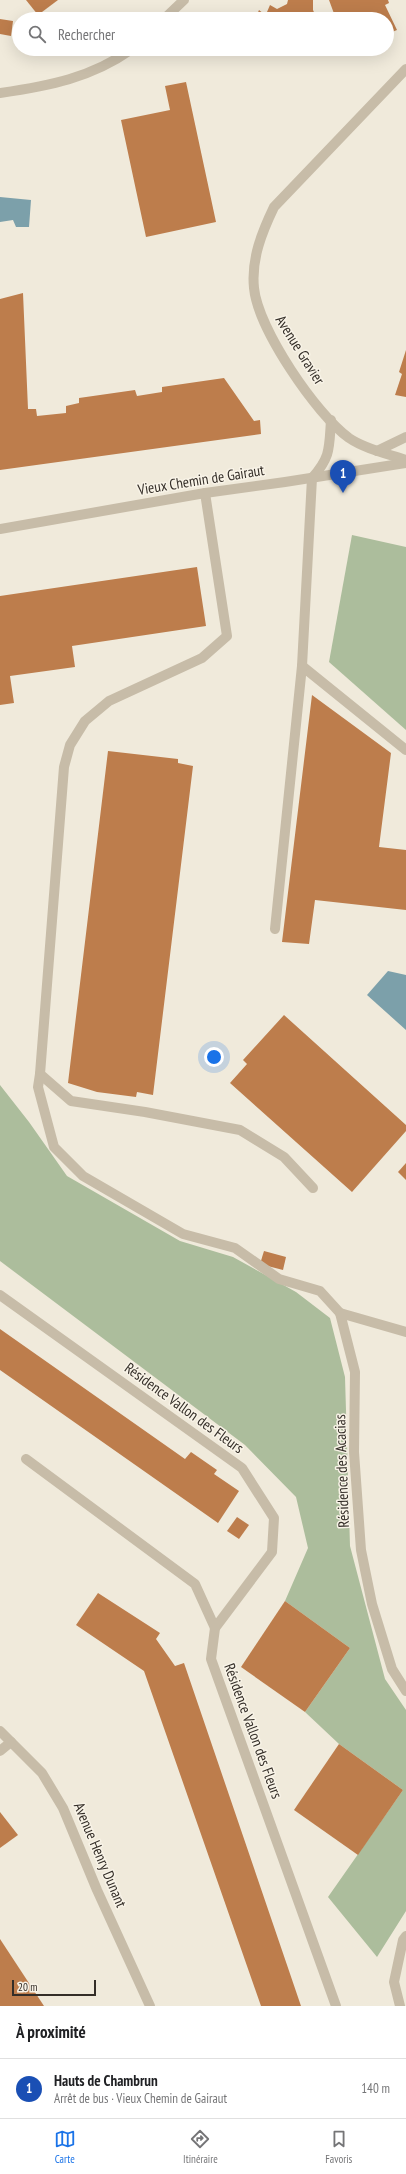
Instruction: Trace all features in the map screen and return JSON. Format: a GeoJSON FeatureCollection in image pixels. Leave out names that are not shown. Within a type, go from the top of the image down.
{"type":"FeatureCollection","features":[{"type":"Feature","properties":{"kind":"street"},"geometry":{"type":"LineString","coordinates":[[171,12],[184,0]]}},
{"type":"Feature","properties":{"kind":"street"},"geometry":{"type":"LineString","coordinates":[[0,93],[33,88],[80,77],[109,65],[122,56]]}},
{"type":"Feature","properties":{"kind":"street","name":"Avenue Gravier"},"geometry":{"type":"LineString","coordinates":[[406,69],[274,207],[263,231],[254,261],[254,289],[262,320],[280,352],[321,410],[350,438],[377,451],[406,461]]}},
{"type":"Feature","properties":{"kind":"street"},"geometry":{"type":"LineString","coordinates":[[275,929],[302,666],[312,478],[324,465],[329,451],[331,420]]}},
{"type":"Feature","properties":{"kind":"street"},"geometry":{"type":"LineString","coordinates":[[377,451],[406,436]]}},
{"type":"Feature","properties":{"kind":"street","name":"Vieux Chemin de Gairaut"},"geometry":{"type":"LineString","coordinates":[[0,529],[205,493],[312,478],[406,461]]}},
{"type":"Feature","properties":{"kind":"street"},"geometry":{"type":"LineString","coordinates":[[205,493],[227,636],[202,658],[109,701],[84,721],[70,745],[68,752],[64,767],[38,1087],[54,1147],[83,1176],[183,1234],[235,1248],[279,1279],[320,1291],[340,1313],[406,1332]]}},
{"type":"Feature","properties":{"kind":"street"},"geometry":{"type":"LineString","coordinates":[[302,666],[406,750]]}},
{"type":"Feature","properties":{"kind":"street"},"geometry":{"type":"LineString","coordinates":[[40,1074],[71,1101],[145,1112],[240,1130],[284,1157],[313,1188]]}},
{"type":"Feature","properties":{"kind":"street","name":"Résidence Vallon des Fleurs"},"geometry":{"type":"LineString","coordinates":[[0,1294],[242,1468],[274,1518],[272,1552],[215,1628],[211,1659],[336,2006]]}},
{"type":"Feature","properties":{"kind":"street","name":"Résidence des Acacias"},"geometry":{"type":"LineString","coordinates":[[340,1313],[355,1372],[354,1452],[361,1550],[372,1604],[392,1669],[406,1690]]}},
{"type":"Feature","properties":{"kind":"street"},"geometry":{"type":"LineString","coordinates":[[26,1459],[195,1584],[215,1628]]}},
{"type":"Feature","properties":{"kind":"street","name":"Avenue Henry Dunant"},"geometry":{"type":"LineString","coordinates":[[0,1731],[42,1773],[63,1808],[150,2006]]}},
{"type":"Feature","properties":{"kind":"street"},"geometry":{"type":"LineString","coordinates":[[0,1751],[11,1742]]}},
{"type":"Feature","properties":{"kind":"street"},"geometry":{"type":"LineString","coordinates":[[400,2006],[394,1982],[403,1940],[406,1936]]}},
{"type":"Feature","properties":{"kind":"green space"},"geometry":{"type":"Polygon","coordinates":[[[352,535],[406,547],[406,730],[329,662],[352,535]]]}},
{"type":"Feature","properties":{"kind":"green space"},"geometry":{"type":"Polygon","coordinates":[[[0,1085],[29,1122],[67,1176],[180,1241],[233,1257],[296,1292],[330,1318],[345,1377],[350,1546],[385,1679],[406,1710],[406,1911],[377,1957],[328,1897],[403,1790],[339,1744],[305,1712],[350,1648],[285,1601],[308,1548],[296,1497],[245,1445],[0,1261],[0,1085]]]}},
{"type":"Feature","properties":{"kind":"water"},"geometry":{"type":"Polygon","coordinates":[[[0,197],[31,200],[29,227],[16,227],[13,220],[0,222],[0,197]]]}},
{"type":"Feature","properties":{"kind":"water"},"geometry":{"type":"Polygon","coordinates":[[[388,971],[406,975],[406,1030],[367,995],[388,971]]]}},
{"type":"Feature","properties":{"kind":"building"},"geometry":{"type":"Polygon","coordinates":[[[26,0],[58,0],[42,12],[36,12],[26,0]]]}},
{"type":"Feature","properties":{"kind":"building"},"geometry":{"type":"Polygon","coordinates":[[[288,0],[313,0],[314,12],[267,12],[270,5],[277,9],[287,4],[288,0]]]}},
{"type":"Feature","properties":{"kind":"building"},"geometry":{"type":"Polygon","coordinates":[[[329,0],[388,0],[389,3],[385,5],[388,12],[333,12],[329,0]]]}},
{"type":"Feature","properties":{"kind":"building"},"geometry":{"type":"Polygon","coordinates":[[[0,19],[12,21],[11,36],[0,34],[0,19]]]}},
{"type":"Feature","properties":{"kind":"building"},"geometry":{"type":"Polygon","coordinates":[[[394,24],[397,30],[394,31],[394,24]]]}},
{"type":"Feature","properties":{"kind":"building"},"geometry":{"type":"Polygon","coordinates":[[[186,82],[216,222],[146,237],[121,120],[170,110],[165,86],[186,82]]]}},
{"type":"Feature","properties":{"kind":"building"},"geometry":{"type":"Polygon","coordinates":[[[23,293],[28,409],[36,409],[37,416],[66,413],[66,406],[79,403],[79,398],[135,390],[137,396],[162,392],[162,387],[224,378],[254,421],[260,420],[261,434],[0,470],[0,299],[23,293]]]}},
{"type":"Feature","properties":{"kind":"building"},"geometry":{"type":"Polygon","coordinates":[[[406,350],[406,397],[395,395],[402,374],[399,372],[406,350]]]}},
{"type":"Feature","properties":{"kind":"building"},"geometry":{"type":"Polygon","coordinates":[[[197,567],[206,626],[72,646],[75,667],[10,676],[14,703],[0,705],[0,596],[197,567]]]}},
{"type":"Feature","properties":{"kind":"building"},"geometry":{"type":"Polygon","coordinates":[[[312,695],[391,753],[379,847],[406,850],[406,910],[315,900],[309,944],[282,942],[312,695]]]}},
{"type":"Feature","properties":{"kind":"building"},"geometry":{"type":"Polygon","coordinates":[[[108,751],[178,759],[178,763],[193,766],[153,1095],[137,1092],[136,1097],[97,1092],[68,1083],[108,751]]]}},
{"type":"Feature","properties":{"kind":"building"},"geometry":{"type":"Polygon","coordinates":[[[284,1015],[406,1125],[406,1131],[352,1192],[230,1083],[247,1064],[243,1060],[284,1015]]]}},
{"type":"Feature","properties":{"kind":"building"},"geometry":{"type":"Polygon","coordinates":[[[406,1163],[406,1180],[398,1172],[406,1163]]]}},
{"type":"Feature","properties":{"kind":"building"},"geometry":{"type":"Polygon","coordinates":[[[264,1251],[286,1257],[283,1270],[260,1264],[264,1251]]]}},
{"type":"Feature","properties":{"kind":"building"},"geometry":{"type":"Polygon","coordinates":[[[0,1329],[185,1459],[191,1452],[217,1470],[214,1474],[239,1491],[218,1523],[0,1370],[0,1329]]]}},
{"type":"Feature","properties":{"kind":"building"},"geometry":{"type":"Polygon","coordinates":[[[237,1517],[249,1525],[239,1539],[227,1531],[237,1517]]]}},
{"type":"Feature","properties":{"kind":"building"},"geometry":{"type":"Polygon","coordinates":[[[98,1593],[160,1633],[156,1639],[175,1666],[184,1663],[301,2006],[261,2006],[144,1671],[76,1625],[98,1593]]]}},
{"type":"Feature","properties":{"kind":"building"},"geometry":{"type":"Polygon","coordinates":[[[285,1601],[350,1648],[305,1712],[241,1667],[285,1601]]]}},
{"type":"Feature","properties":{"kind":"building"},"geometry":{"type":"Polygon","coordinates":[[[339,1744],[403,1790],[358,1855],[294,1810],[339,1744]]]}},
{"type":"Feature","properties":{"kind":"building"},"geometry":{"type":"Polygon","coordinates":[[[0,1812],[18,1835],[0,1848],[0,1812]]]}},
{"type":"Feature","properties":{"kind":"building"},"geometry":{"type":"Polygon","coordinates":[[[0,1939],[44,2006],[0,2006],[0,1939]]]}},
{"type":"Feature","properties":{"kind":"place","name":"Hauts de Chambrun"},"geometry":{"type":"Point","coordinates":[343,493]}}]}
